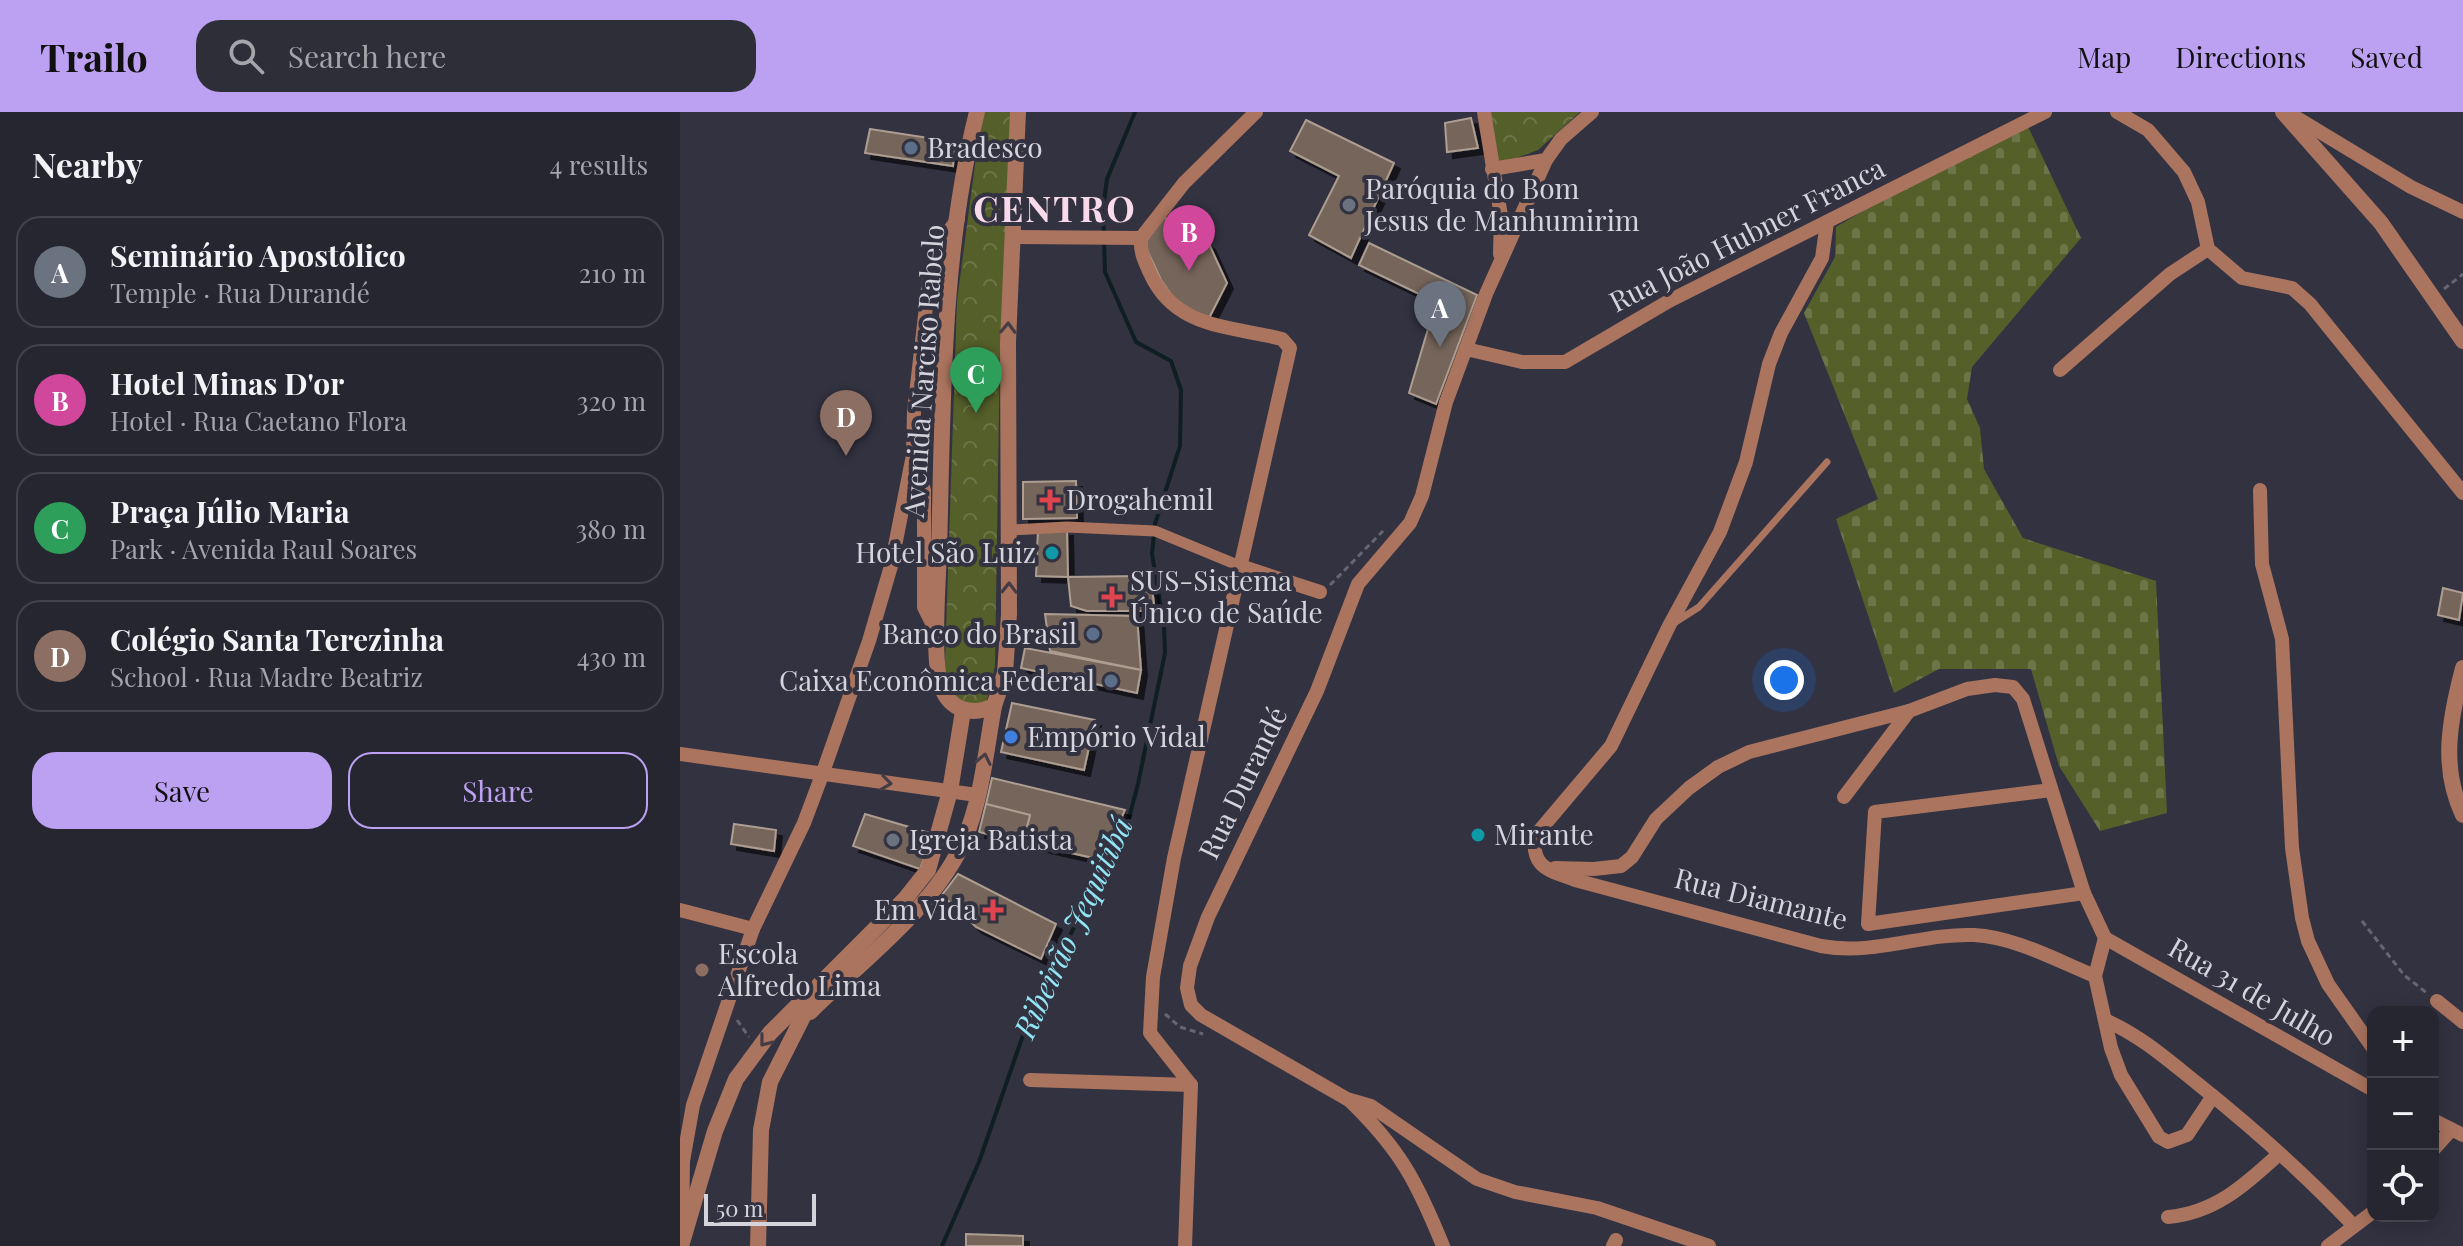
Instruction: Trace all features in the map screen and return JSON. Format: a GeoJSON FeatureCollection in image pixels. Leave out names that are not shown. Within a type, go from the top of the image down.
{"type":"FeatureCollection","features":[{"type":"Feature","properties":{"kind":"street","name":"Avenida Narciso Rabelo"},"geometry":{"type":"LineString","coordinates":[[963,711],[950,701],[941,686],[938,635],[944,374],[958,219],[977,112]]}},
{"type":"Feature","properties":{"kind":"street"},"geometry":{"type":"LineString","coordinates":[[682,1241],[731,1092],[758,1049],[927,898],[949,868],[969,829],[1007,642],[1010,530],[1008,354],[1018,112]]}},
{"type":"Feature","properties":{"kind":"street"},"geometry":{"type":"LineString","coordinates":[[1013,237],[1136,237],[1184,183],[1256,112]]}},
{"type":"Feature","properties":{"kind":"street"},"geometry":{"type":"LineString","coordinates":[[1484,112],[1501,216],[1500,262]]}},
{"type":"Feature","properties":{"kind":"street","name":"Rua Durandé"},"geometry":{"type":"LineString","coordinates":[[1592,112],[1561,139],[1546,160],[1500,262],[1446,402],[1422,496],[1410,523],[1358,584],[1317,691],[1229,870],[1190,966],[1187,988],[1191,1005],[1222,1029],[1347,1099],[1371,1106],[1477,1179],[1515,1192],[1597,1208],[1709,1246]]}},
{"type":"Feature","properties":{"kind":"street","name":"Rua João Hubner Franca"},"geometry":{"type":"LineString","coordinates":[[1466,349],[1522,362],[1565,362],[1669,301],[2045,112]]}},
{"type":"Feature","properties":{"kind":"street"},"geometry":{"type":"LineString","coordinates":[[2117,112],[2148,130],[2184,172],[2198,202],[2208,249],[2242,278],[2292,288],[2310,304],[2463,493]]}},
{"type":"Feature","properties":{"kind":"street"},"geometry":{"type":"LineString","coordinates":[[2285,112],[2411,187],[2463,212]]}},
{"type":"Feature","properties":{"kind":"street"},"geometry":{"type":"LineString","coordinates":[[2285,112],[2381,223],[2463,341]]}},
{"type":"Feature","properties":{"kind":"street"},"geometry":{"type":"LineString","coordinates":[[1492,169],[1546,160]]}},
{"type":"Feature","properties":{"kind":"street"},"geometry":{"type":"LineString","coordinates":[[682,1241],[683,1161],[693,1105],[753,929],[804,823],[882,600],[913,455],[914,412],[932,269],[942,240],[958,219]]}},
{"type":"Feature","properties":{"kind":"street"},"geometry":{"type":"LineString","coordinates":[[1827,222],[1822,258],[1781,333],[1769,364],[1746,462],[1720,532],[1669,626],[1611,746],[1535,836],[1533,850],[1540,867],[1594,869],[1621,866],[1632,857],[1656,819],[1718,767],[1749,752],[1909,711],[1967,689],[1995,685],[2013,687],[2023,699],[2084,893],[2105,938],[2095,976],[2111,1048],[2121,1075],[2159,1137],[2168,1142],[2187,1135],[2213,1096]]}},
{"type":"Feature","properties":{"kind":"street"},"geometry":{"type":"LineString","coordinates":[[1136,237],[1154,281],[1168,301],[1186,315],[1200,323],[1282,339],[1290,348],[1174,858],[1151,1001],[1150,1033],[1191,1085],[1185,1246]]}},
{"type":"Feature","properties":{"kind":"street"},"geometry":{"type":"LineString","coordinates":[[2060,370],[2170,274],[2208,249]]}},
{"type":"Feature","properties":{"kind":"street"},"geometry":{"type":"LineString","coordinates":[[913,455],[924,490],[924,607],[938,635]]}},
{"type":"Feature","properties":{"kind":"street"},"geometry":{"type":"LineString","coordinates":[[2260,490],[2262,564],[2282,639],[2291,833],[2302,918],[2308,941],[2328,984],[2367,1039]]}},
{"type":"Feature","properties":{"kind":"street"},"geometry":{"type":"LineString","coordinates":[[1010,530],[1067,527],[1155,531],[1240,566],[1320,592]]}},
{"type":"Feature","properties":{"kind":"street"},"geometry":{"type":"LineString","coordinates":[[2463,668],[2448,740],[2454,797],[2463,815]]}},
{"type":"Feature","properties":{"kind":"street"},"geometry":{"type":"LineString","coordinates":[[758,1246],[760,1147],[766,1093],[801,1022],[824,989],[905,899],[931,859],[950,791],[963,711],[978,712],[997,700]]}},
{"type":"Feature","properties":{"kind":"street"},"geometry":{"type":"LineString","coordinates":[[1844,797],[1909,711]]}},
{"type":"Feature","properties":{"kind":"street"},"geometry":{"type":"LineString","coordinates":[[680,754],[977,795]]}},
{"type":"Feature","properties":{"kind":"street"},"geometry":{"type":"LineString","coordinates":[[2051,790],[1875,812],[1868,924],[2084,893]]}},
{"type":"Feature","properties":{"kind":"street"},"geometry":{"type":"LineString","coordinates":[[931,859],[949,868]]}},
{"type":"Feature","properties":{"kind":"street","name":"Rua Diamante"},"geometry":{"type":"LineString","coordinates":[[1540,867],[1575,880],[1840,950],[1880,948],[1970,935],[1993,937],[2095,976]]}},
{"type":"Feature","properties":{"kind":"street"},"geometry":{"type":"LineString","coordinates":[[680,910],[753,929]]}},
{"type":"Feature","properties":{"kind":"street","name":"Rua 31 de Julho"},"geometry":{"type":"LineString","coordinates":[[2105,938],[2367,1087]]}},
{"type":"Feature","properties":{"kind":"street"},"geometry":{"type":"LineString","coordinates":[[2437,1001],[2463,1022]]}},
{"type":"Feature","properties":{"kind":"street"},"geometry":{"type":"LineString","coordinates":[[2107,1021],[2153,1048],[2213,1096],[2311,1181],[2354,1226]]}},
{"type":"Feature","properties":{"kind":"street"},"geometry":{"type":"LineString","coordinates":[[1030,1080],[1191,1085]]}},
{"type":"Feature","properties":{"kind":"street"},"geometry":{"type":"LineString","coordinates":[[1347,1099],[1379,1129],[1409,1169],[1443,1246]]}},
{"type":"Feature","properties":{"kind":"street"},"geometry":{"type":"LineString","coordinates":[[2439,1123],[2457,1132],[2439,1146]]}},
{"type":"Feature","properties":{"kind":"street"},"geometry":{"type":"LineString","coordinates":[[2168,1217],[2202,1212],[2220,1203],[2279,1154]]}},
{"type":"Feature","properties":{"kind":"street"},"geometry":{"type":"LineString","coordinates":[[2328,1246],[2367,1216]]}},
{"type":"Feature","properties":{"kind":"lane"},"geometry":{"type":"LineString","coordinates":[[1669,626],[1699,607],[1827,462]]}},
{"type":"Feature","properties":{"kind":"path"},"geometry":{"type":"LineString","coordinates":[[2433,297],[2463,274]]}},
{"type":"Feature","properties":{"kind":"path"},"geometry":{"type":"LineString","coordinates":[[1320,592],[1389,525]]}},
{"type":"Feature","properties":{"kind":"path"},"geometry":{"type":"LineString","coordinates":[[2362,921],[2404,975],[2437,1001]]}},
{"type":"Feature","properties":{"kind":"path"},"geometry":{"type":"LineString","coordinates":[[1151,1001],[1180,1027],[1194,1033],[1210,1035],[1222,1029]]}},
{"type":"Feature","properties":{"kind":"path"},"geometry":{"type":"LineString","coordinates":[[728,1008],[758,1049]]}},
{"type":"Feature","properties":{"kind":"green space"},"geometry":{"type":"Polygon","coordinates":[[[982,112],[1011,112],[1000,349],[995,666],[986,704],[961,709],[944,690],[957,301],[982,112]]]}},
{"type":"Feature","properties":{"kind":"green space"},"geometry":{"type":"Polygon","coordinates":[[[1488,112],[1580,112],[1538,150],[1498,165],[1488,112]]]}},
{"type":"Feature","properties":{"kind":"green space"},"geometry":{"type":"Polygon","coordinates":[[[2023,116],[2081,238],[1972,367],[1967,399],[1980,428],[1984,469],[2023,538],[2156,581],[2167,813],[2100,831],[2059,766],[2031,669],[1939,669],[1894,693],[1836,519],[1878,499],[1804,313],[1835,257],[1836,227],[2023,116]]]}},
{"type":"Feature","properties":{"kind":"building"},"geometry":{"type":"Polygon","coordinates":[[[1471,118],[1478,148],[1447,152],[1445,123],[1471,118]]]}},
{"type":"Feature","properties":{"kind":"building","name":"Paróquia do Bom Jesus de Manhumirim"},"geometry":{"type":"Polygon","coordinates":[[[1306,120],[1394,163],[1351,258],[1309,235],[1339,176],[1290,151],[1306,120]]]}},
{"type":"Feature","properties":{"kind":"building","name":"Bradesco"},"geometry":{"type":"Polygon","coordinates":[[[870,129],[955,142],[953,166],[865,153],[870,129]]]}},
{"type":"Feature","properties":{"kind":"building"},"geometry":{"type":"Polygon","coordinates":[[[1162,216],[1209,244],[1227,283],[1207,322],[1175,300],[1161,280],[1147,250],[1147,240],[1162,216]]]}},
{"type":"Feature","properties":{"kind":"building"},"geometry":{"type":"Polygon","coordinates":[[[1369,243],[1477,295],[1436,404],[1409,393],[1436,302],[1359,265],[1369,243]]]}},
{"type":"Feature","properties":{"kind":"building","name":"Drogahemil"},"geometry":{"type":"Polygon","coordinates":[[[1076,481],[1077,518],[1023,519],[1023,482],[1076,481]]]}},
{"type":"Feature","properties":{"kind":"building","name":"Hotel São Luiz"},"geometry":{"type":"Polygon","coordinates":[[[1038,530],[1067,530],[1068,577],[1036,576],[1038,530]]]}},
{"type":"Feature","properties":{"kind":"building","name":"SUS-Sistema Único de Saúde"},"geometry":{"type":"Polygon","coordinates":[[[1140,576],[1152,589],[1155,611],[1087,611],[1071,606],[1068,577],[1140,576]]]}},
{"type":"Feature","properties":{"kind":"building"},"geometry":{"type":"Polygon","coordinates":[[[2443,588],[2463,593],[2459,620],[2438,615],[2443,588]]]}},
{"type":"Feature","properties":{"kind":"building","name":"Banco do Brasil"},"geometry":{"type":"Polygon","coordinates":[[[1045,614],[1137,616],[1141,670],[1050,651],[1045,614]]]}},
{"type":"Feature","properties":{"kind":"building","name":"Caixa Econômica Federal"},"geometry":{"type":"Polygon","coordinates":[[[1025,648],[1141,670],[1137,693],[1021,668],[1025,648]]]}},
{"type":"Feature","properties":{"kind":"building"},"geometry":{"type":"Polygon","coordinates":[[[1012,703],[1095,720],[1084,770],[1001,752],[1012,703]]]}},
{"type":"Feature","properties":{"kind":"building"},"geometry":{"type":"Polygon","coordinates":[[[992,778],[1125,810],[1102,860],[1023,842],[1030,815],[986,804],[992,778]]]}},
{"type":"Feature","properties":{"kind":"building"},"geometry":{"type":"Polygon","coordinates":[[[986,804],[1030,815],[1023,842],[979,832],[986,804]]]}},
{"type":"Feature","properties":{"kind":"building","name":"Igreja Batista"},"geometry":{"type":"Polygon","coordinates":[[[865,814],[933,834],[920,869],[853,846],[865,814]]]}},
{"type":"Feature","properties":{"kind":"building"},"geometry":{"type":"Polygon","coordinates":[[[734,824],[776,830],[774,851],[731,844],[734,824]]]}},
{"type":"Feature","properties":{"kind":"building","name":"Em Vida"},"geometry":{"type":"Polygon","coordinates":[[[958,874],[1056,924],[1041,959],[976,927],[942,895],[958,874]]]}},
{"type":"Feature","properties":{"kind":"building"},"geometry":{"type":"Polygon","coordinates":[[[966,1234],[1023,1236],[1023,1246],[966,1246],[966,1234]]]}},
{"type":"Feature","properties":{"kind":"waterway","name":"Ribeirão Jequitibá"},"geometry":{"type":"LineString","coordinates":[[942,1246],[979,1162],[1030,1015],[1129,818],[1165,653],[1164,626],[1152,554],[1155,524],[1180,446],[1181,390],[1171,361],[1136,342],[1105,272],[1103,209],[1107,179],[1135,112]]}},
{"type":"Feature","properties":{"kind":"place","name":"Bradesco"},"geometry":{"type":"Point","coordinates":[911,148]}},
{"type":"Feature","properties":{"kind":"place","name":"Paróquia do Bom Jesus de Manhumirim"},"geometry":{"type":"Point","coordinates":[1349,205]}},
{"type":"Feature","properties":{"kind":"place","name":"Hotel Minas D'or"},"geometry":{"type":"Point","coordinates":[1189,271]}},
{"type":"Feature","properties":{"kind":"place","name":"Seminário Apostólico"},"geometry":{"type":"Point","coordinates":[1440,347]}},
{"type":"Feature","properties":{"kind":"place","name":"Praça Júlio Maria"},"geometry":{"type":"Point","coordinates":[976,413]}},
{"type":"Feature","properties":{"kind":"place","name":"Colégio Santa Terezinha"},"geometry":{"type":"Point","coordinates":[846,456]}},
{"type":"Feature","properties":{"kind":"place","name":"Drogahemil"},"geometry":{"type":"Point","coordinates":[1050,500]}},
{"type":"Feature","properties":{"kind":"place","name":"Hotel São Luiz"},"geometry":{"type":"Point","coordinates":[1052,553]}},
{"type":"Feature","properties":{"kind":"place","name":"SUS-Sistema Único de Saúde"},"geometry":{"type":"Point","coordinates":[1112,597]}},
{"type":"Feature","properties":{"kind":"place","name":"Banco do Brasil"},"geometry":{"type":"Point","coordinates":[1093,634]}},
{"type":"Feature","properties":{"kind":"place","name":"Caixa Econômica Federal"},"geometry":{"type":"Point","coordinates":[1111,681]}},
{"type":"Feature","properties":{"kind":"place","name":"Empório Vidal"},"geometry":{"type":"Point","coordinates":[1011,737]}},
{"type":"Feature","properties":{"kind":"place","name":"Mirante"},"geometry":{"type":"Point","coordinates":[1478,835]}},
{"type":"Feature","properties":{"kind":"place","name":"Igreja Batista"},"geometry":{"type":"Point","coordinates":[893,840]}},
{"type":"Feature","properties":{"kind":"place","name":"Em Vida"},"geometry":{"type":"Point","coordinates":[993,910]}},
{"type":"Feature","properties":{"kind":"place","name":"Escola Alfredo Lima"},"geometry":{"type":"Point","coordinates":[702,970]}},
{"type":"Feature","properties":{"kind":"district","name":"CENTRO"},"geometry":{"type":"Point","coordinates":[1055,209]}}]}
